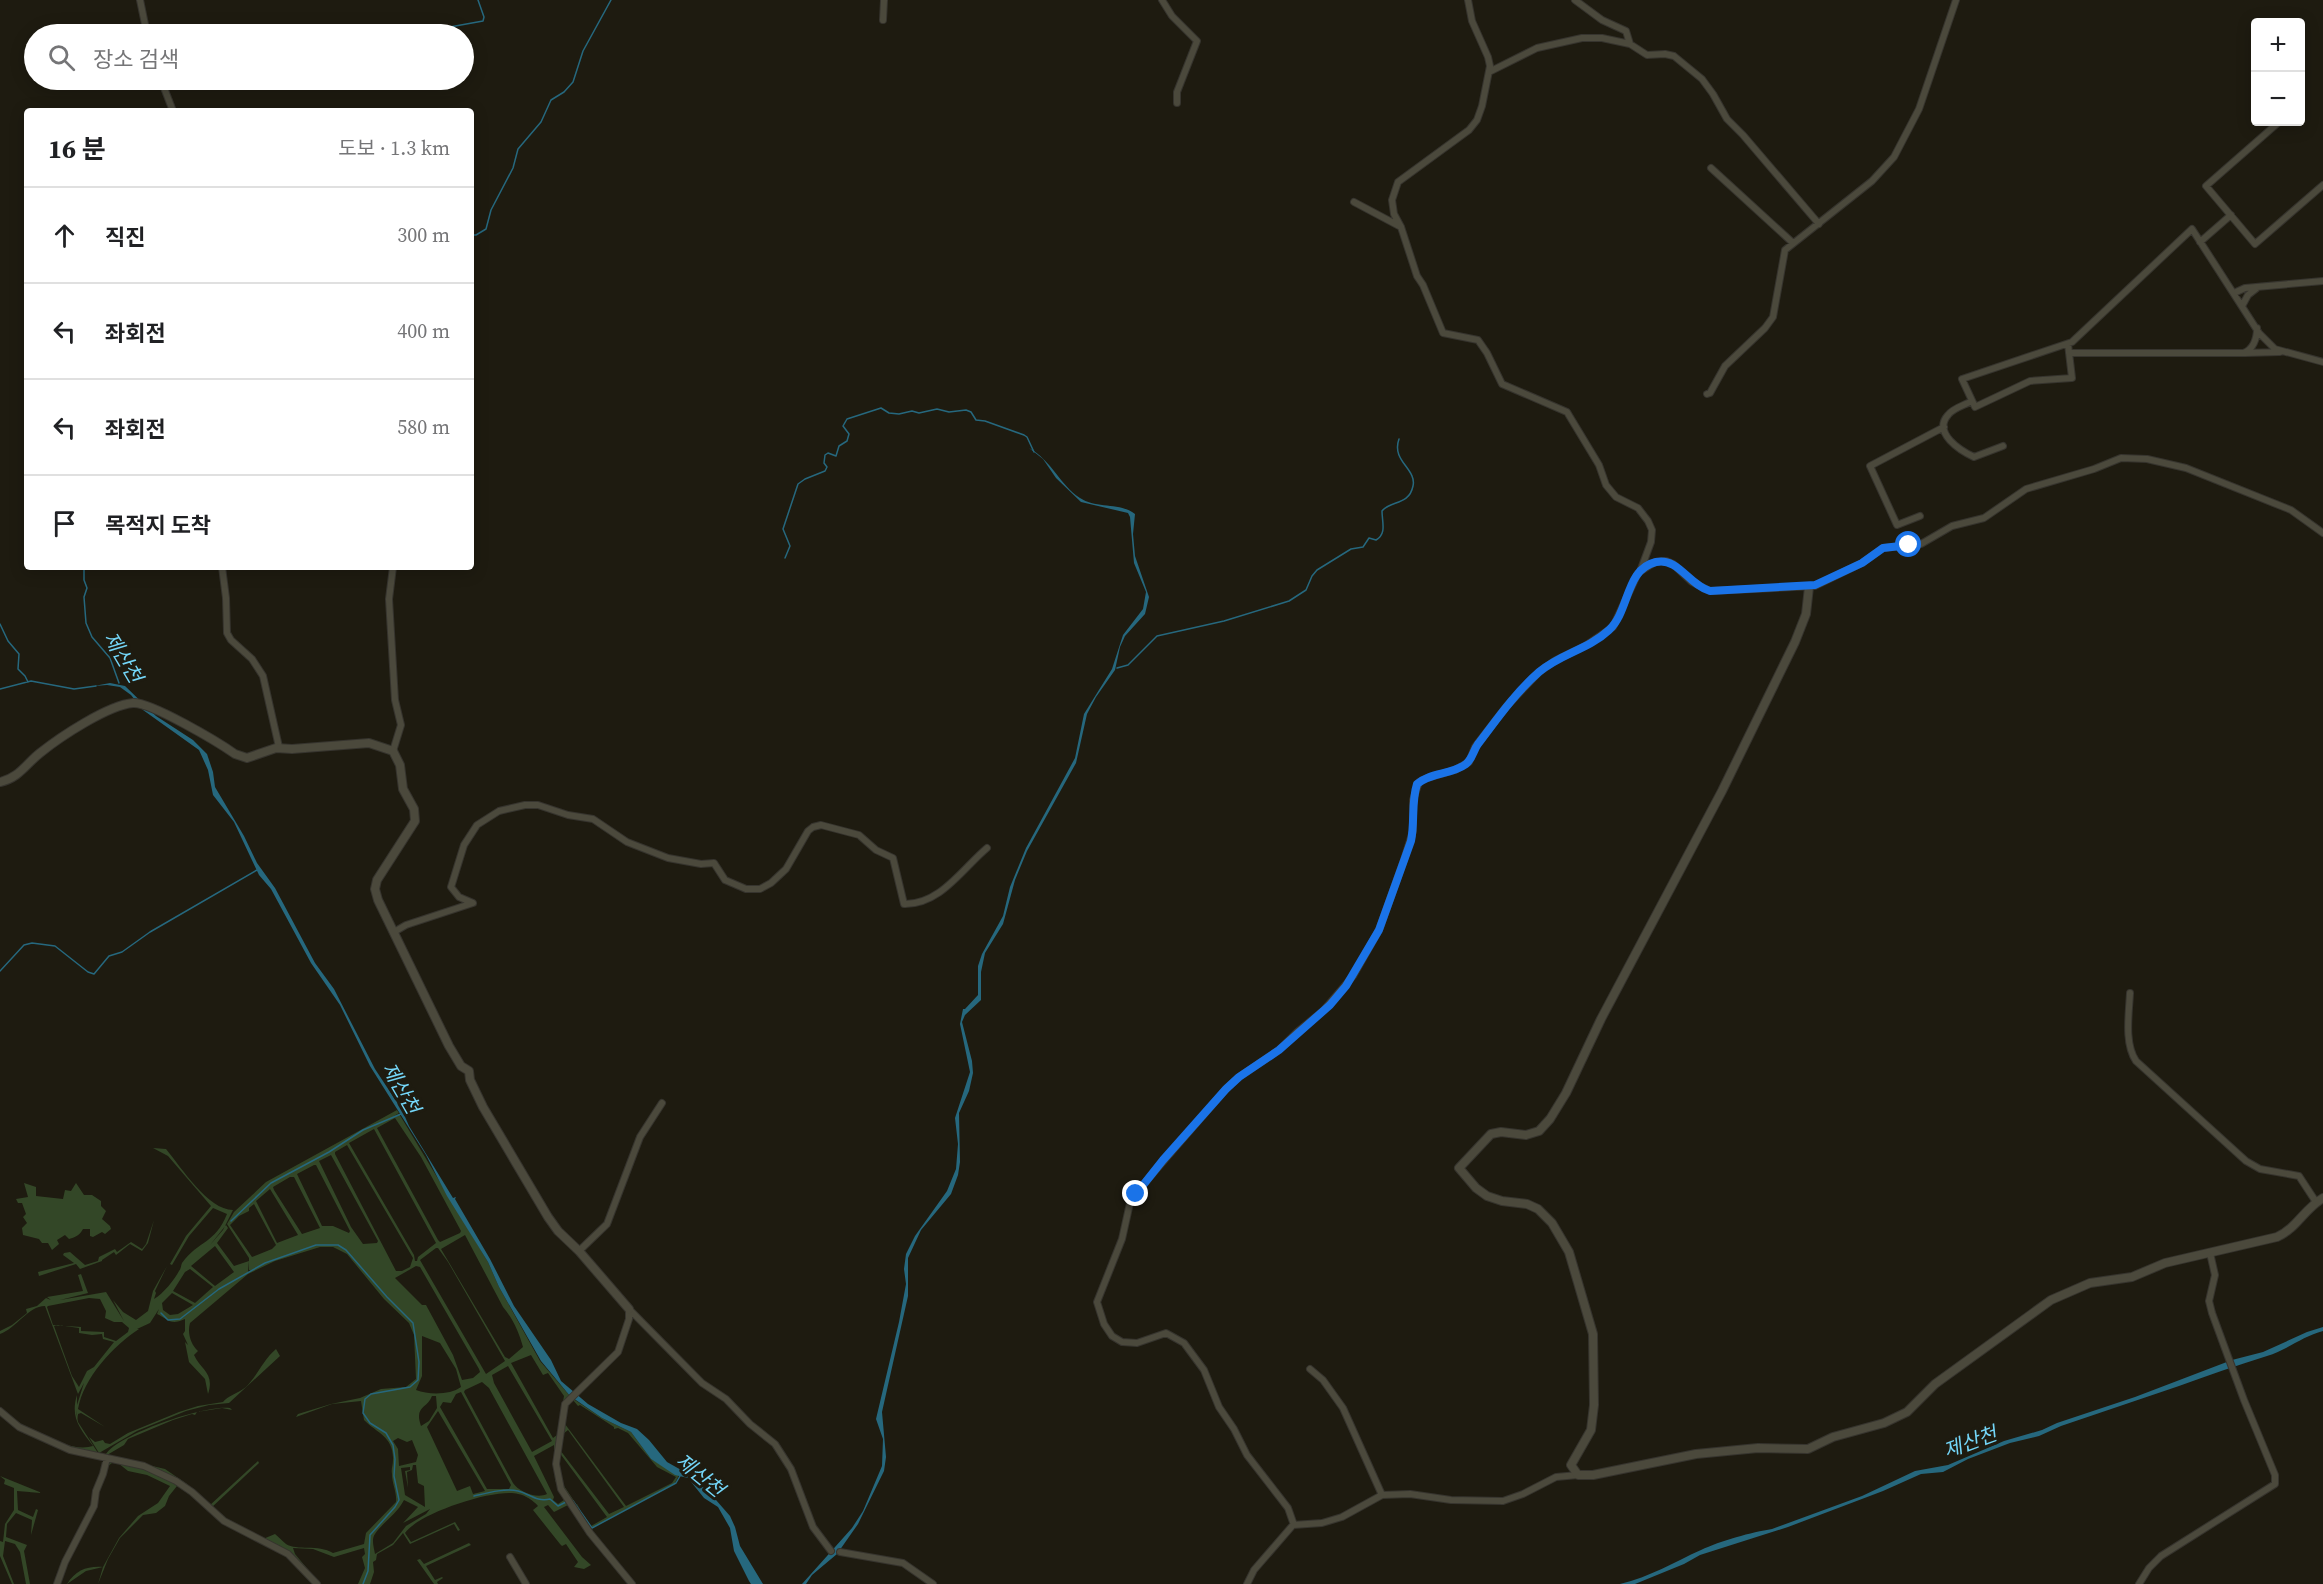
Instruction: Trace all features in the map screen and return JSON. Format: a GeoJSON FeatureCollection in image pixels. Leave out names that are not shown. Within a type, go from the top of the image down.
{"type":"FeatureCollection","features":[{"type":"Feature","properties":{"kind":"street"},"geometry":{"type":"LineString","coordinates":[[140,0],[145,24]]}},
{"type":"Feature","properties":{"kind":"street"},"geometry":{"type":"LineString","coordinates":[[883,21],[884,0]]}},
{"type":"Feature","properties":{"kind":"street"},"geometry":{"type":"LineString","coordinates":[[1162,0],[1172,16],[1197,41],[1177,92],[1177,103]]}},
{"type":"Feature","properties":{"kind":"street"},"geometry":{"type":"LineString","coordinates":[[1468,0],[1472,21],[1490,62],[1482,106],[1473,126],[1398,182],[1392,200],[1394,214],[1401,227],[1417,276],[1443,333],[1478,340],[1503,384],[1566,412],[1599,465],[1606,485],[1616,497],[1638,508],[1648,520],[1652,530],[1651,542],[1641,570]]}},
{"type":"Feature","properties":{"kind":"street"},"geometry":{"type":"LineString","coordinates":[[1575,0],[1602,20],[1626,31],[1630,44],[1635,50],[1647,55],[1674,56],[1702,79],[1726,119],[1743,135],[1819,224]]}},
{"type":"Feature","properties":{"kind":"street"},"geometry":{"type":"LineString","coordinates":[[1707,394],[1710,393],[1725,366],[1770,323],[1780,286],[1785,250],[1872,182],[1894,158],[1919,109],[1956,0]]}},
{"type":"Feature","properties":{"kind":"street"},"geometry":{"type":"LineString","coordinates":[[1489,72],[1530,50],[1570,39],[1602,38],[1630,44]]}},
{"type":"Feature","properties":{"kind":"street"},"geometry":{"type":"LineString","coordinates":[[165,90],[171,108]]}},
{"type":"Feature","properties":{"kind":"street"},"geometry":{"type":"LineString","coordinates":[[2274,126],[2206,186],[2255,244],[2323,186]]}},
{"type":"Feature","properties":{"kind":"street"},"geometry":{"type":"LineString","coordinates":[[1711,168],[1793,243]]}},
{"type":"Feature","properties":{"kind":"street"},"geometry":{"type":"LineString","coordinates":[[1354,202],[1401,227]]}},
{"type":"Feature","properties":{"kind":"street"},"geometry":{"type":"LineString","coordinates":[[2200,242],[2231,215]]}},
{"type":"Feature","properties":{"kind":"street"},"geometry":{"type":"LineString","coordinates":[[2068,344],[2072,378],[2030,381],[1975,407],[1962,379],[2068,344],[2192,229],[2256,328],[2271,346],[2323,362]]}},
{"type":"Feature","properties":{"kind":"street"},"geometry":{"type":"LineString","coordinates":[[2234,293],[2245,288],[2323,281]]}},
{"type":"Feature","properties":{"kind":"street"},"geometry":{"type":"LineString","coordinates":[[2242,306],[2247,295],[2258,288]]}},
{"type":"Feature","properties":{"kind":"street"},"geometry":{"type":"LineString","coordinates":[[2243,353],[2251,348],[2256,336],[2256,328]]}},
{"type":"Feature","properties":{"kind":"street"},"geometry":{"type":"LineString","coordinates":[[2069,353],[2284,351]]}},
{"type":"Feature","properties":{"kind":"street"},"geometry":{"type":"LineString","coordinates":[[1972,401],[1948,414],[1945,419],[1944,427],[1950,441],[1974,458],[2003,446]]}},
{"type":"Feature","properties":{"kind":"street"},"geometry":{"type":"LineString","coordinates":[[1920,516],[1897,525],[1870,466],[1944,427]]}},
{"type":"Feature","properties":{"kind":"street"},"geometry":{"type":"LineString","coordinates":[[1294,1525],[1288,1508],[1242,1447],[1234,1429],[1219,1407],[1204,1370],[1184,1343],[1166,1333],[1137,1343],[1122,1342],[1112,1336],[1104,1324],[1098,1308],[1098,1296],[1122,1239],[1130,1203],[1163,1160],[1221,1093],[1239,1077],[1279,1050],[1323,1011],[1353,976],[1379,930],[1411,841],[1413,800],[1417,784],[1427,778],[1455,771],[1469,762],[1475,747],[1506,707],[1539,672],[1556,660],[1579,650],[1607,633],[1617,620],[1635,577],[1641,570],[1655,562],[1666,561],[1677,567],[1697,586],[1710,591],[1809,587],[1857,566],[1883,548],[1921,544],[1952,526],[1984,518],[2026,489],[2094,469],[2121,458],[2147,459],[2186,468],[2291,510],[2323,533]]}},
{"type":"Feature","properties":{"kind":"street"},"geometry":{"type":"LineString","coordinates":[[222,570],[227,633],[231,640],[252,659],[262,676],[279,747]]}},
{"type":"Feature","properties":{"kind":"street"},"geometry":{"type":"LineString","coordinates":[[393,570],[389,599],[394,691],[401,725],[393,751],[400,765],[401,782],[414,808],[415,821],[379,874],[375,884],[378,900],[449,1046],[461,1066],[469,1071],[470,1080],[489,1118],[552,1224],[579,1251],[629,1309],[702,1383],[726,1399],[750,1424],[775,1444],[791,1469],[813,1527],[831,1551]]}},
{"type":"Feature","properties":{"kind":"street"},"geometry":{"type":"LineString","coordinates":[[1578,1475],[1571,1465],[1589,1436],[1594,1415],[1593,1341],[1569,1252],[1557,1230],[1538,1209],[1527,1204],[1487,1196],[1476,1188],[1459,1168],[1491,1134],[1533,1133],[1544,1127],[1566,1093],[1615,992],[1743,751],[1802,628],[1809,587]]}},
{"type":"Feature","properties":{"kind":"street"},"geometry":{"type":"LineString","coordinates":[[0,782],[15,777],[40,753],[101,714],[132,703],[160,710],[242,757],[255,756],[279,747],[292,749],[369,743],[393,751]]}},
{"type":"Feature","properties":{"kind":"street"},"geometry":{"type":"LineString","coordinates":[[394,932],[406,925],[473,903],[459,897],[451,887],[466,840],[482,821],[500,811],[518,806],[538,805],[568,815],[593,819],[620,838],[659,855],[701,864],[714,862],[725,880],[740,887],[754,889],[766,886],[786,870],[810,829],[821,825],[839,828],[863,837],[876,850],[893,858],[904,904],[925,901],[942,891],[987,848]]}},
{"type":"Feature","properties":{"kind":"street"},"geometry":{"type":"LineString","coordinates":[[1247,1584],[1254,1570],[1294,1525],[1322,1523],[1342,1517],[1382,1495],[1410,1494],[1451,1500],[1503,1501],[1523,1494],[1556,1477],[1593,1475],[1696,1454],[1758,1448],[1808,1449],[1833,1437],[1884,1423],[1907,1412],[1935,1384],[2051,1300],[2090,1283],[2138,1276],[2165,1263],[2284,1234],[2320,1200],[2299,1176],[2260,1168],[2246,1161],[2136,1061],[2130,1045],[2130,993]]}},
{"type":"Feature","properties":{"kind":"street"},"geometry":{"type":"LineString","coordinates":[[579,1251],[607,1224],[640,1137],[662,1103]]}},
{"type":"Feature","properties":{"kind":"street"},"geometry":{"type":"LineString","coordinates":[[2139,1584],[2149,1568],[2169,1550],[2276,1484],[2275,1475],[2233,1371],[2210,1305],[2215,1275],[2210,1252]]}},
{"type":"Feature","properties":{"kind":"street"},"geometry":{"type":"LineString","coordinates":[[629,1309],[618,1352],[566,1404],[556,1464],[561,1489],[597,1542],[632,1584]]}},
{"type":"Feature","properties":{"kind":"street"},"geometry":{"type":"LineString","coordinates":[[1310,1369],[1323,1380],[1343,1408],[1382,1495]]}},
{"type":"Feature","properties":{"kind":"street"},"geometry":{"type":"LineString","coordinates":[[0,1411],[19,1427],[70,1450],[144,1466],[176,1481],[224,1521],[288,1554],[317,1584]]}},
{"type":"Feature","properties":{"kind":"street"},"geometry":{"type":"LineString","coordinates":[[57,1584],[65,1562],[94,1506],[96,1491],[107,1458]]}},
{"type":"Feature","properties":{"kind":"street"},"geometry":{"type":"LineString","coordinates":[[840,1552],[903,1563],[933,1584]]}},
{"type":"Feature","properties":{"kind":"street"},"geometry":{"type":"LineString","coordinates":[[510,1557],[526,1584]]}},
{"type":"Feature","properties":{"kind":"green space"},"geometry":{"type":"Polygon","coordinates":[[[397,1110],[399,1113],[394,1116],[399,1114],[401,1117],[488,1262],[499,1287],[540,1361],[570,1396],[558,1431],[564,1396],[548,1373],[543,1375],[531,1355],[511,1363],[553,1438],[557,1435],[556,1473],[563,1495],[603,1554],[568,1505],[554,1512],[548,1505],[544,1507],[582,1557],[591,1565],[584,1569],[574,1567],[578,1562],[566,1544],[562,1546],[560,1544],[533,1510],[538,1506],[529,1498],[507,1493],[476,1498],[458,1504],[413,1525],[405,1533],[411,1542],[455,1522],[460,1530],[458,1531],[454,1524],[410,1544],[403,1533],[393,1545],[377,1554],[373,1562],[374,1572],[370,1584],[358,1584],[365,1568],[362,1557],[365,1554],[364,1548],[334,1557],[313,1549],[293,1548],[295,1554],[320,1584],[318,1584],[291,1556],[220,1518],[194,1492],[179,1481],[146,1466],[105,1456],[112,1448],[142,1431],[162,1423],[197,1412],[195,1415],[173,1420],[128,1439],[124,1445],[107,1455],[165,1469],[187,1484],[209,1506],[258,1461],[259,1463],[211,1508],[220,1516],[263,1539],[275,1534],[286,1544],[296,1547],[321,1549],[333,1553],[364,1544],[366,1533],[396,1502],[392,1478],[393,1452],[391,1446],[384,1436],[364,1420],[361,1401],[332,1404],[296,1417],[298,1414],[331,1404],[360,1398],[381,1389],[406,1387],[416,1379],[414,1335],[409,1323],[384,1299],[347,1254],[333,1247],[320,1247],[275,1261],[248,1274],[190,1323],[190,1338],[198,1351],[194,1355],[210,1381],[208,1394],[205,1379],[189,1362],[185,1342],[188,1345],[183,1334],[185,1319],[176,1322],[169,1321],[157,1314],[159,1309],[150,1323],[137,1329],[139,1329],[110,1353],[86,1386],[78,1409],[105,1427],[81,1413],[78,1414],[78,1419],[76,1410],[78,1422],[75,1410],[75,1403],[77,1395],[77,1405],[84,1383],[78,1394],[45,1306],[33,1310],[0,1334],[0,1331],[27,1313],[26,1309],[37,1306],[46,1298],[51,1300],[47,1297],[83,1291],[78,1275],[81,1274],[88,1293],[60,1300],[106,1292],[124,1321],[113,1300],[123,1312],[136,1320],[148,1311],[153,1291],[167,1266],[155,1291],[154,1299],[172,1282],[188,1256],[212,1237],[227,1214],[213,1208],[189,1236],[172,1265],[170,1264],[186,1236],[211,1206],[168,1156],[153,1148],[166,1149],[205,1195],[214,1203],[233,1210],[225,1227],[226,1225],[228,1228],[217,1243],[234,1266],[249,1261],[249,1258],[227,1224],[234,1212],[266,1182],[397,1110]],[[395,1118],[377,1128],[438,1240],[440,1242],[460,1233],[461,1231],[421,1157],[395,1118]],[[374,1129],[349,1143],[414,1255],[415,1261],[436,1243],[374,1129]],[[347,1145],[335,1154],[396,1271],[402,1271],[410,1267],[413,1258],[347,1145]],[[331,1155],[319,1161],[351,1227],[363,1244],[377,1243],[378,1241],[331,1155]],[[314,1165],[297,1174],[322,1226],[333,1226],[349,1233],[350,1231],[314,1165]],[[294,1177],[273,1187],[302,1234],[320,1228],[294,1177]],[[270,1189],[256,1201],[277,1243],[298,1235],[270,1189]],[[254,1204],[249,1211],[239,1216],[230,1225],[252,1257],[276,1245],[254,1204]],[[465,1235],[441,1249],[505,1357],[509,1359],[523,1347],[520,1336],[465,1235]],[[215,1246],[191,1266],[215,1286],[234,1272],[215,1246]],[[436,1248],[420,1260],[486,1374],[505,1361],[448,1262],[436,1248]],[[416,1266],[395,1278],[422,1305],[426,1305],[453,1355],[462,1380],[473,1378],[480,1372],[479,1369],[420,1267],[416,1266]],[[190,1269],[185,1272],[173,1291],[195,1303],[213,1287],[190,1269]],[[172,1293],[162,1303],[163,1310],[170,1315],[178,1314],[193,1305],[172,1293]],[[89,1298],[47,1307],[53,1325],[57,1325],[54,1326],[72,1376],[79,1387],[87,1371],[94,1367],[114,1342],[103,1339],[102,1334],[79,1333],[79,1328],[63,1326],[81,1327],[81,1331],[104,1332],[104,1337],[116,1341],[128,1332],[129,1328],[122,1322],[114,1322],[105,1318],[106,1311],[100,1299],[89,1298]],[[422,1336],[422,1376],[416,1390],[427,1393],[445,1393],[461,1387],[456,1369],[440,1343],[422,1336]],[[508,1366],[492,1375],[494,1383],[532,1452],[552,1441],[508,1366]],[[482,1382],[464,1392],[513,1483],[524,1492],[533,1495],[547,1494],[489,1388],[482,1382]],[[461,1392],[456,1394],[451,1403],[443,1402],[440,1407],[487,1489],[509,1489],[511,1485],[461,1392]],[[432,1396],[420,1411],[421,1426],[429,1421],[437,1408],[436,1396],[432,1396]],[[438,1411],[427,1427],[457,1491],[470,1486],[473,1494],[485,1491],[438,1411]],[[398,1438],[393,1441],[398,1449],[399,1466],[416,1462],[418,1455],[412,1440],[407,1442],[398,1438]],[[554,1445],[534,1456],[554,1497],[553,1500],[558,1504],[564,1500],[555,1480],[554,1445]],[[413,1465],[412,1470],[407,1472],[408,1488],[405,1471],[410,1470],[410,1467],[401,1468],[405,1495],[425,1507],[424,1486],[418,1483],[416,1465],[413,1465]],[[404,1500],[374,1536],[375,1554],[393,1543],[406,1526],[430,1509],[403,1523],[418,1507],[404,1500]]]}},
{"type":"Feature","properties":{"kind":"green space"},"geometry":{"type":"Polygon","coordinates":[[[24,1183],[36,1187],[36,1196],[63,1199],[65,1190],[71,1191],[76,1183],[84,1195],[92,1195],[101,1201],[101,1206],[106,1211],[102,1219],[111,1229],[105,1234],[102,1232],[93,1237],[90,1236],[90,1229],[83,1229],[78,1236],[69,1239],[65,1235],[57,1240],[59,1244],[52,1250],[48,1243],[42,1243],[39,1239],[23,1235],[22,1228],[27,1223],[23,1217],[26,1214],[22,1203],[18,1203],[16,1199],[28,1197],[24,1183]]]}},
{"type":"Feature","properties":{"kind":"green space"},"geometry":{"type":"Polygon","coordinates":[[[154,1220],[148,1243],[142,1251],[130,1244],[116,1255],[114,1252],[102,1261],[80,1269],[76,1264],[39,1276],[38,1272],[74,1263],[63,1255],[64,1253],[70,1252],[85,1265],[98,1261],[99,1257],[115,1249],[117,1252],[131,1242],[142,1249],[154,1220]]]}},
{"type":"Feature","properties":{"kind":"green space"},"geometry":{"type":"Polygon","coordinates":[[[276,1349],[280,1356],[229,1403],[186,1411],[137,1431],[99,1453],[89,1437],[95,1442],[103,1440],[110,1444],[128,1433],[179,1412],[198,1406],[223,1402],[246,1387],[276,1349]]]}},
{"type":"Feature","properties":{"kind":"green space"},"geometry":{"type":"Polygon","coordinates":[[[572,1398],[602,1418],[631,1432],[651,1459],[679,1475],[675,1483],[592,1528],[590,1527],[581,1512],[591,1526],[607,1517],[559,1452],[558,1462],[562,1483],[576,1503],[571,1501],[563,1490],[558,1475],[557,1455],[565,1410],[569,1404],[565,1424],[626,1506],[672,1483],[676,1477],[657,1467],[628,1433],[618,1428],[614,1429],[580,1405],[578,1406],[573,1400],[570,1402],[572,1398]],[[568,1430],[563,1434],[560,1450],[609,1514],[624,1507],[568,1430]]]}},
{"type":"Feature","properties":{"kind":"green space"},"geometry":{"type":"Polygon","coordinates":[[[0,1407],[31,1430],[70,1446],[93,1446],[78,1422],[98,1453],[74,1450],[31,1432],[8,1416],[0,1407]]]}},
{"type":"Feature","properties":{"kind":"green space"},"geometry":{"type":"Polygon","coordinates":[[[116,1461],[151,1471],[183,1487],[202,1503],[177,1486],[165,1506],[156,1513],[143,1515],[120,1538],[98,1584],[103,1567],[119,1538],[138,1516],[158,1503],[170,1486],[147,1475],[128,1471],[118,1463],[108,1466],[110,1462],[116,1461]]]}},
{"type":"Feature","properties":{"kind":"green space"},"geometry":{"type":"Polygon","coordinates":[[[0,1476],[42,1493],[17,1491],[18,1510],[33,1517],[36,1509],[38,1510],[31,1535],[32,1520],[16,1513],[7,1524],[6,1537],[27,1545],[24,1551],[30,1584],[26,1584],[20,1552],[15,1544],[5,1541],[3,1556],[14,1584],[0,1556],[0,1541],[3,1542],[5,1524],[14,1510],[14,1488],[4,1484],[5,1480],[0,1476]]]}},
{"type":"Feature","properties":{"kind":"green space"},"geometry":{"type":"Polygon","coordinates":[[[469,1543],[471,1545],[426,1566],[435,1580],[443,1578],[437,1582],[438,1584],[434,1584],[417,1560],[420,1559],[424,1564],[469,1543]]]}},
{"type":"Feature","properties":{"kind":"green space"},"geometry":{"type":"Polygon","coordinates":[[[103,1567],[86,1571],[67,1584],[74,1575],[82,1570],[103,1567]]]}},
{"type":"Feature","properties":{"kind":"water"},"geometry":{"type":"Polygon","coordinates":[[[1029,448],[1044,459],[1067,487],[1080,498],[1129,510],[1135,514],[1133,534],[1135,556],[1149,597],[1145,614],[1125,636],[1115,670],[1087,714],[1076,763],[1027,851],[1015,880],[1003,924],[985,953],[981,972],[981,1000],[965,1015],[962,1022],[973,1073],[969,1091],[959,1113],[958,1175],[951,1194],[921,1230],[908,1258],[908,1296],[882,1412],[886,1457],[884,1471],[858,1524],[837,1554],[812,1575],[806,1584],[802,1584],[852,1528],[863,1511],[882,1466],[883,1439],[876,1419],[906,1284],[904,1269],[906,1254],[915,1236],[947,1191],[956,1169],[958,1144],[955,1118],[970,1072],[960,1024],[963,1009],[978,995],[978,966],[982,954],[1003,916],[1010,887],[1026,848],[1075,758],[1084,714],[1112,669],[1123,635],[1143,609],[1146,592],[1134,563],[1128,513],[1081,502],[1056,478],[1043,459],[1029,448]]]}},
{"type":"Feature","properties":{"kind":"water"},"geometry":{"type":"Polygon","coordinates":[[[110,683],[125,686],[156,716],[193,740],[207,754],[215,787],[257,863],[275,888],[315,963],[334,989],[375,1069],[402,1110],[409,1126],[453,1198],[456,1197],[455,1199],[514,1306],[551,1360],[561,1381],[588,1404],[621,1423],[637,1429],[667,1462],[690,1475],[709,1492],[730,1516],[740,1546],[763,1584],[751,1584],[749,1581],[734,1551],[730,1528],[718,1507],[704,1498],[688,1478],[675,1475],[651,1459],[631,1432],[602,1418],[570,1396],[541,1361],[499,1287],[488,1262],[447,1196],[426,1155],[370,1066],[340,1005],[311,963],[271,889],[259,875],[234,822],[213,795],[208,770],[199,750],[143,710],[131,695],[120,687],[94,686],[110,683]]]}},
{"type":"Feature","properties":{"kind":"water"},"geometry":{"type":"Polygon","coordinates":[[[2323,1327],[2323,1331],[2274,1353],[2061,1426],[2039,1436],[2010,1443],[1968,1459],[1943,1472],[1921,1474],[1788,1527],[1700,1555],[1635,1584],[1620,1584],[1652,1573],[1717,1543],[1772,1529],[1862,1496],[1915,1471],[1948,1465],[2004,1441],[2135,1397],[2232,1360],[2263,1352],[2323,1327]]]}},
{"type":"Feature","properties":{"kind":"waterway"},"geometry":{"type":"LineString","coordinates":[[466,24],[483,21],[484,17],[478,0]]}},
{"type":"Feature","properties":{"kind":"waterway"},"geometry":{"type":"LineString","coordinates":[[474,235],[486,229],[491,210],[513,168],[518,149],[541,122],[551,100],[564,92],[573,82],[583,51],[611,0]]}},
{"type":"Feature","properties":{"kind":"waterway"},"geometry":{"type":"LineString","coordinates":[[785,558],[790,546],[783,529],[798,484],[825,471],[827,467],[824,463],[825,455],[828,453],[836,456],[839,446],[847,441],[849,434],[843,426],[847,419],[881,408],[889,413],[899,414],[937,409],[949,412],[966,410],[971,412],[976,420],[1024,435],[1034,452]]}},
{"type":"Feature","properties":{"kind":"waterway"},"geometry":{"type":"LineString","coordinates":[[1117,668],[1128,665],[1157,636],[1224,621],[1289,601],[1306,590],[1317,570],[1351,549],[1363,547],[1369,538],[1376,540],[1382,534],[1382,511],[1408,497],[1413,486],[1411,475],[1398,453],[1399,439]]}},
{"type":"Feature","properties":{"kind":"waterway","name":"제산천"},"geometry":{"type":"LineString","coordinates":[[84,570],[87,588],[84,597],[86,623],[92,637],[110,658],[119,683]]}},
{"type":"Feature","properties":{"kind":"waterway"},"geometry":{"type":"LineString","coordinates":[[0,624],[8,641],[19,654],[18,669],[28,682]]}},
{"type":"Feature","properties":{"kind":"waterway"},"geometry":{"type":"LineString","coordinates":[[0,689],[31,681],[74,689],[96,686]]}},
{"type":"Feature","properties":{"kind":"waterway"},"geometry":{"type":"LineString","coordinates":[[0,971],[24,945],[32,943],[55,946],[88,972],[94,974],[109,956],[122,952],[150,932],[257,870]]}},
{"type":"Feature","properties":{"kind":"waterway"},"geometry":{"type":"LineString","coordinates":[[231,1221],[271,1183],[329,1152],[363,1130],[401,1114]]}},
{"type":"Feature","properties":{"kind":"waterway"},"geometry":{"type":"LineString","coordinates":[[161,1313],[168,1320],[180,1319],[219,1289],[265,1263],[316,1245],[338,1245],[346,1250],[413,1323],[419,1362],[418,1380],[410,1387],[371,1394],[365,1399],[363,1413],[370,1423],[386,1433],[393,1445],[394,1476],[399,1500],[370,1535],[368,1571],[363,1584]]}},
{"type":"Feature","properties":{"kind":"waterway"},"geometry":{"type":"LineString","coordinates":[[573,1501],[592,1528],[676,1483],[680,1476]]}},
{"type":"Feature","properties":{"kind":"waterway"},"geometry":{"type":"LineString","coordinates":[[474,1496],[513,1490],[537,1499],[550,1499],[558,1506],[566,1502]]}},
{"type":"Feature","properties":{"kind":"route"},"geometry":{"type":"LineString","coordinates":[[1136,1194],[1221,1093],[1239,1077],[1279,1050],[1330,1005],[1353,976],[1379,930],[1411,841],[1413,800],[1417,784],[1427,778],[1455,771],[1469,762],[1475,747],[1516,694],[1539,672],[1561,657],[1579,650],[1607,633],[1617,620],[1635,577],[1641,570],[1649,564],[1666,561],[1677,567],[1697,586],[1710,591],[1809,587],[1857,566],[1883,548],[1909,545]]}}]}
